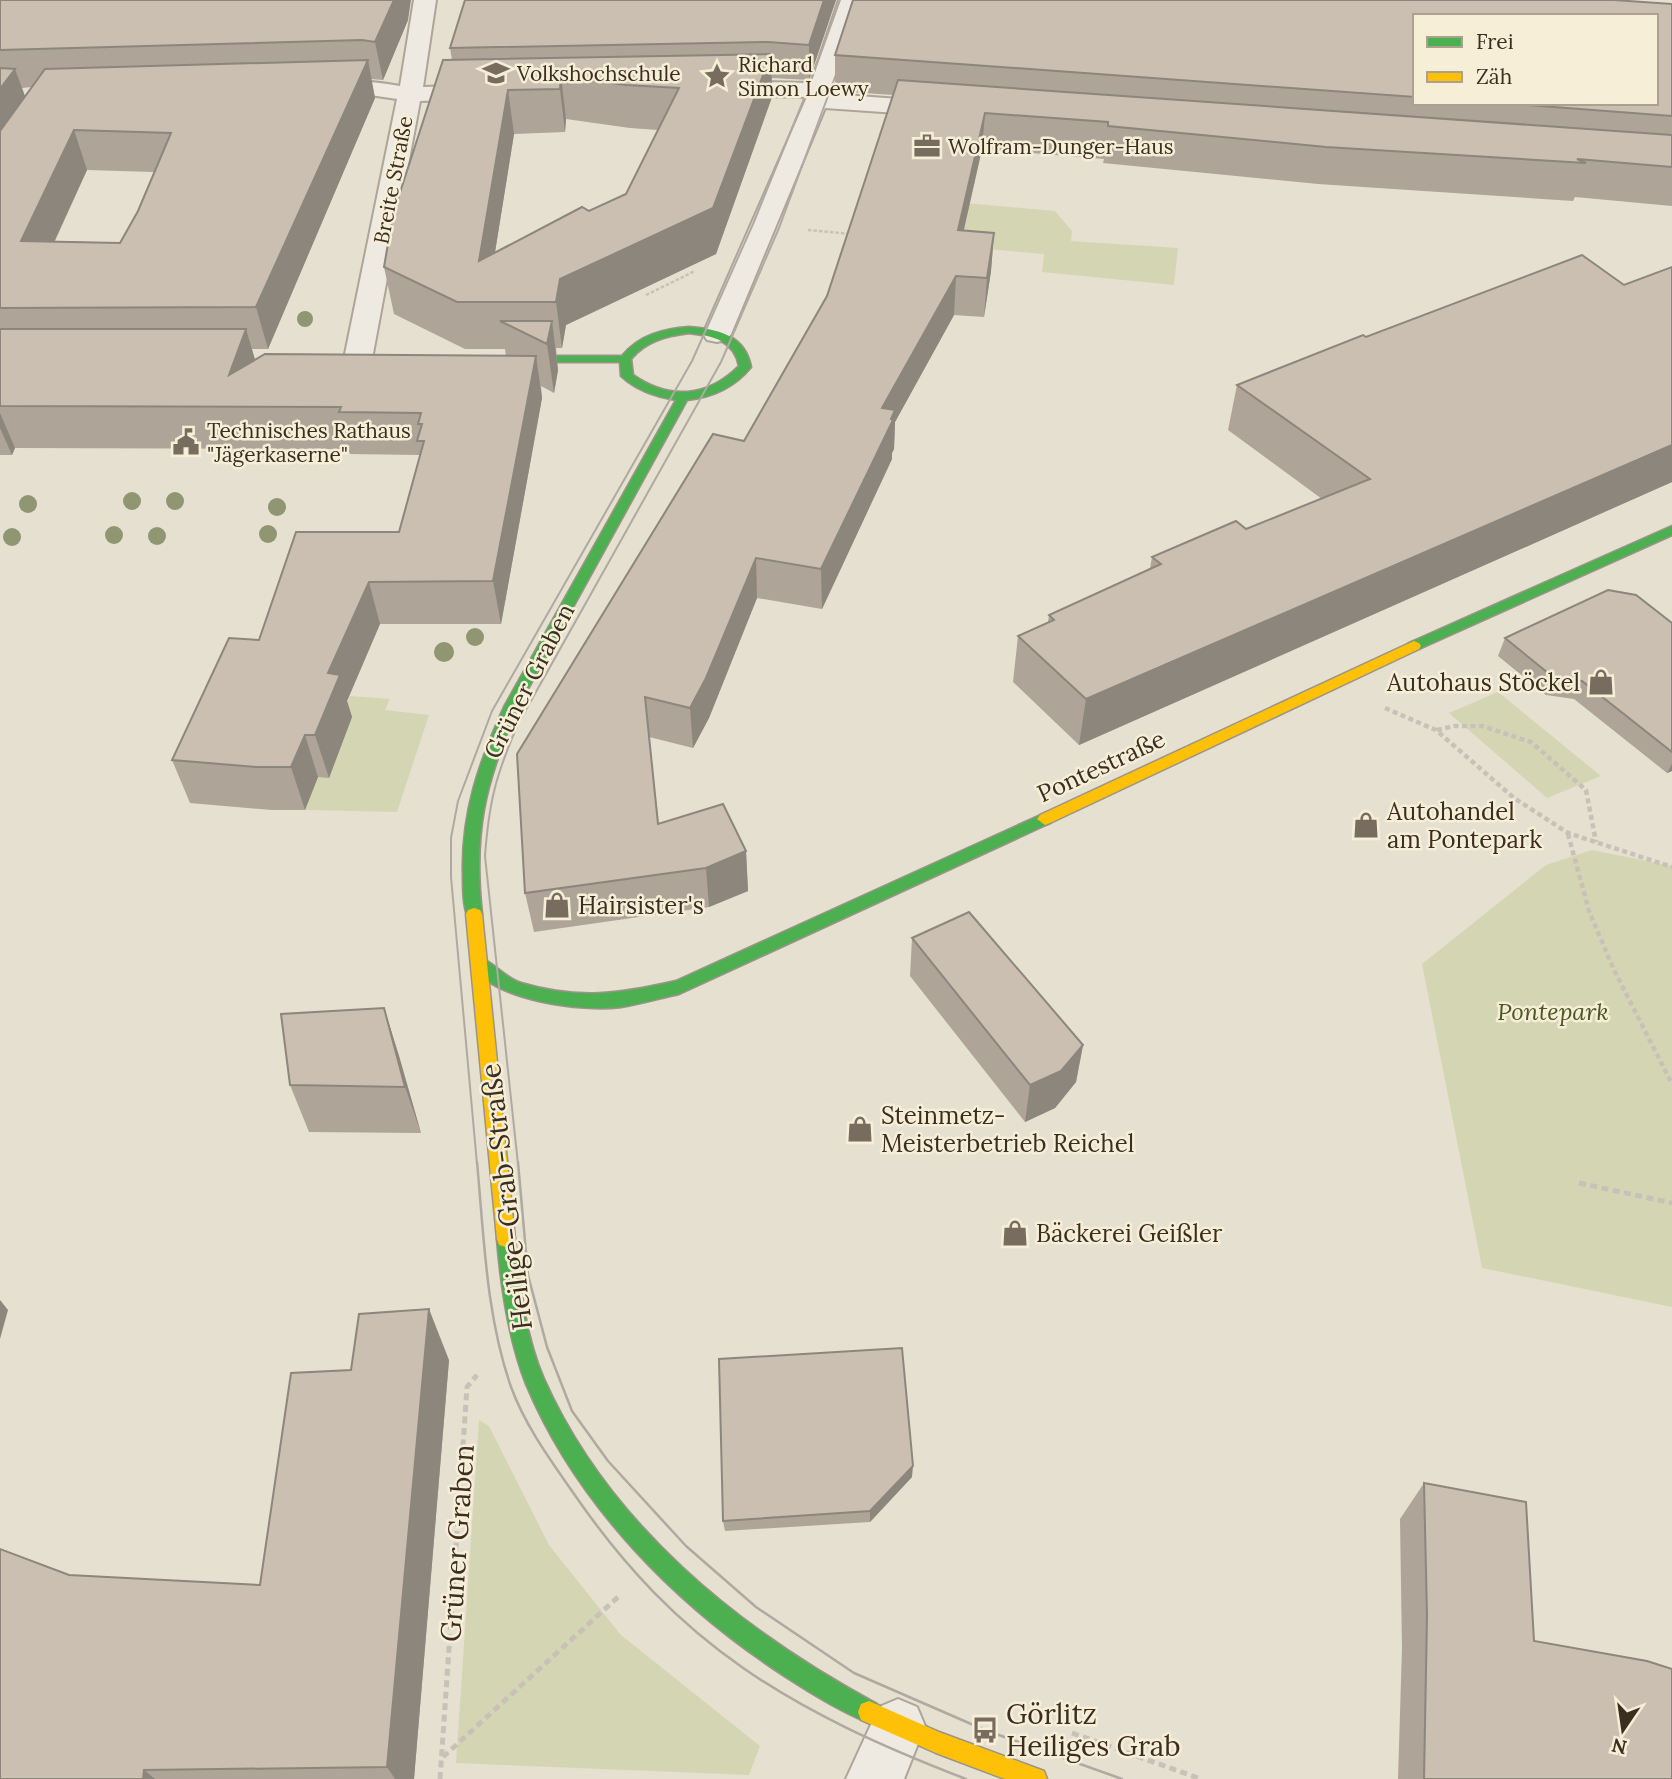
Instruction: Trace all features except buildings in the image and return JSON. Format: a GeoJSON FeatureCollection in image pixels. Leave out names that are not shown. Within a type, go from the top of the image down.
{"type":"FeatureCollection","features":[{"type":"Feature","properties":{"kind":"street","name":"Breite Straße"},"geometry":{"type":"LineString","coordinates":[[358,359],[410,94],[425,0]]}},
{"type":"Feature","properties":{"kind":"street"},"geometry":{"type":"LineString","coordinates":[[717,334],[818,95],[850,0]]}},
{"type":"Feature","properties":{"kind":"street"},"geometry":{"type":"LineString","coordinates":[[300,90],[370,88],[410,94],[506,92]]}},
{"type":"Feature","properties":{"kind":"street"},"geometry":{"type":"LineString","coordinates":[[700,89],[818,95],[960,110]]}},
{"type":"Feature","properties":{"kind":"street"},"geometry":{"type":"LineString","coordinates":[[689,330],[717,334],[739,346],[744,352],[745,367],[726,387],[683,397],[657,394],[634,383],[624,367],[625,359],[641,341],[655,335],[689,330]]}},
{"type":"Feature","properties":{"kind":"street"},"geometry":{"type":"LineString","coordinates":[[492,359],[625,359]]}},
{"type":"Feature","properties":{"kind":"street","name":"Grüner Graben"},"geometry":{"type":"LineString","coordinates":[[480,964],[470,860],[470,838],[478,786],[511,707],[683,397]]}},
{"type":"Feature","properties":{"kind":"street","name":"Pontestraße"},"geometry":{"type":"LineString","coordinates":[[480,964],[500,981],[518,989],[586,1001],[621,1000],[680,987],[1329,685],[1672,530]]}},
{"type":"Feature","properties":{"kind":"street","name":"Heilige-Grab-Straße"},"geometry":{"type":"LineString","coordinates":[[480,964],[517,1324],[541,1394],[593,1483],[660,1559],[728,1621],[785,1662],[838,1696],[898,1726],[1036,1779]]}},
{"type":"Feature","properties":{"kind":"street"},"geometry":{"type":"LineString","coordinates":[[874,1779],[890,1749],[898,1726]]}},
{"type":"Feature","properties":{"kind":"path"},"geometry":{"type":"LineString","coordinates":[[831,232],[859,235]]}},
{"type":"Feature","properties":{"kind":"path"},"geometry":{"type":"LineString","coordinates":[[640,298],[701,268]]}},
{"type":"Feature","properties":{"kind":"path"},"geometry":{"type":"LineString","coordinates":[[1329,685],[1436,730],[1514,798],[1568,833],[1672,867]]}},
{"type":"Feature","properties":{"kind":"path"},"geometry":{"type":"LineString","coordinates":[[1436,730],[1454,726],[1482,726],[1531,742],[1586,790],[1596,842]]}},
{"type":"Feature","properties":{"kind":"path"},"geometry":{"type":"LineString","coordinates":[[1568,833],[1589,911],[1614,970],[1672,1084]]}},
{"type":"Feature","properties":{"kind":"path"},"geometry":{"type":"LineString","coordinates":[[1579,1183],[1672,1203]]}},
{"type":"Feature","properties":{"kind":"path","name":"Grüner Graben"},"geometry":{"type":"LineString","coordinates":[[440,1779],[467,1387],[517,1324]]}},
{"type":"Feature","properties":{"kind":"path"},"geometry":{"type":"LineString","coordinates":[[443,1757],[660,1559]]}},
{"type":"Feature","properties":{"kind":"path"},"geometry":{"type":"LineString","coordinates":[[1062,1730],[1201,1779]]}},
{"type":"Feature","properties":{"kind":"green space"},"geometry":{"type":"Polygon","coordinates":[[[954,202],[1055,211],[1072,231],[1071,241],[1178,248],[1174,285],[1042,272],[1044,254],[943,245],[954,202]]]}},
{"type":"Feature","properties":{"kind":"green space"},"geometry":{"type":"Polygon","coordinates":[[[1498,692],[1601,776],[1547,798],[1449,713],[1498,692]]]}},
{"type":"Feature","properties":{"kind":"green space"},"geometry":{"type":"Polygon","coordinates":[[[350,696],[390,699],[385,710],[429,715],[397,812],[305,810],[350,696]]]}},
{"type":"Feature","properties":{"kind":"green space","name":"Pontepark"},"geometry":{"type":"Polygon","coordinates":[[[1592,850],[1672,866],[1672,1307],[1482,1268],[1422,964],[1546,865],[1592,850]]]}},
{"type":"Feature","properties":{"kind":"green space"},"geometry":{"type":"Polygon","coordinates":[[[479,1420],[489,1426],[549,1545],[621,1635],[760,1746],[749,1775],[456,1763],[479,1420]]]}},
{"type":"Feature","properties":{"kind":"tram line"},"geometry":{"type":"LineString","coordinates":[[477,1164],[451,877],[451,838],[458,801],[492,711],[692,361],[753,224],[808,89],[840,0]]}},
{"type":"Feature","properties":{"kind":"tram line"},"geometry":{"type":"LineString","coordinates":[[518,1164],[485,856],[491,804],[499,774],[518,724],[721,362],[779,228],[841,61]]}},
{"type":"Feature","properties":{"kind":"tram line"},"geometry":{"type":"LineString","coordinates":[[477,1162],[491,1304],[511,1387],[538,1441],[613,1546],[654,1593],[698,1633],[744,1669],[846,1728],[966,1779]]}},
{"type":"Feature","properties":{"kind":"tram line"},"geometry":{"type":"LineString","coordinates":[[518,1162],[528,1275],[547,1347],[572,1411],[608,1461],[686,1546],[756,1607],[854,1673],[985,1730],[1122,1779]]}},
{"type":"Feature","properties":{"kind":"traffic: fast"},"geometry":{"type":"LineString","coordinates":[[689,330],[726,338],[739,349],[745,367],[719,388],[688,397],[656,392],[627,376],[625,359],[638,345],[662,334],[689,330]]}},
{"type":"Feature","properties":{"kind":"traffic: fast"},"geometry":{"type":"LineString","coordinates":[[506,359],[625,359]]}},
{"type":"Feature","properties":{"kind":"traffic: fast"},"geometry":{"type":"LineString","coordinates":[[474,914],[470,857],[475,807],[499,734],[511,707],[683,397]]}},
{"type":"Feature","properties":{"kind":"traffic: fast"},"geometry":{"type":"LineString","coordinates":[[1414,646],[1672,530]]}},
{"type":"Feature","properties":{"kind":"traffic: fast"},"geometry":{"type":"LineString","coordinates":[[480,964],[500,981],[518,989],[586,1001],[621,1000],[679,987],[1045,819]]}},
{"type":"Feature","properties":{"kind":"traffic: fast"},"geometry":{"type":"LineString","coordinates":[[506,1239],[515,1312],[529,1366],[562,1435],[594,1484],[632,1531],[674,1575],[720,1616],[818,1685],[869,1712]]}},
{"type":"Feature","properties":{"kind":"traffic: slow"},"geometry":{"type":"LineString","coordinates":[[1045,819],[1414,646]]}},
{"type":"Feature","properties":{"kind":"traffic: slow"},"geometry":{"type":"LineString","coordinates":[[474,914],[506,1239]]}},
{"type":"Feature","properties":{"kind":"traffic: slow"},"geometry":{"type":"LineString","coordinates":[[869,1712],[936,1742],[1036,1779]]}},
{"type":"Feature","properties":{"kind":"place","name":"Volkshochschule"},"geometry":{"type":"Point","coordinates":[496,73]}},
{"type":"Feature","properties":{"kind":"place","name":"Richard Simon Loewy"},"geometry":{"type":"Point","coordinates":[717,76]}},
{"type":"Feature","properties":{"kind":"place","name":"Wolfram-Dunger-Haus"},"geometry":{"type":"Point","coordinates":[927,146]}},
{"type":"Feature","properties":{"kind":"place","name":"Technisches Rathaus \"Jägerkaserne\""},"geometry":{"type":"Point","coordinates":[186,442]}},
{"type":"Feature","properties":{"kind":"place","name":"Autohaus Stöckel"},"geometry":{"type":"Point","coordinates":[1601,682]}},
{"type":"Feature","properties":{"kind":"place","name":"Autohandel am Pontepark"},"geometry":{"type":"Point","coordinates":[1366,825]}},
{"type":"Feature","properties":{"kind":"place","name":"Hairsister's"},"geometry":{"type":"Point","coordinates":[557,905]}},
{"type":"Feature","properties":{"kind":"place","name":"Steinmetz- Meisterbetrieb Reichel"},"geometry":{"type":"Point","coordinates":[860,1129]}},
{"type":"Feature","properties":{"kind":"place","name":"Bäckerei Geißler"},"geometry":{"type":"Point","coordinates":[1015,1233]}},
{"type":"Feature","properties":{"kind":"place","name":"Görlitz Heiliges Grab"},"geometry":{"type":"Point","coordinates":[985,1730]}}]}
